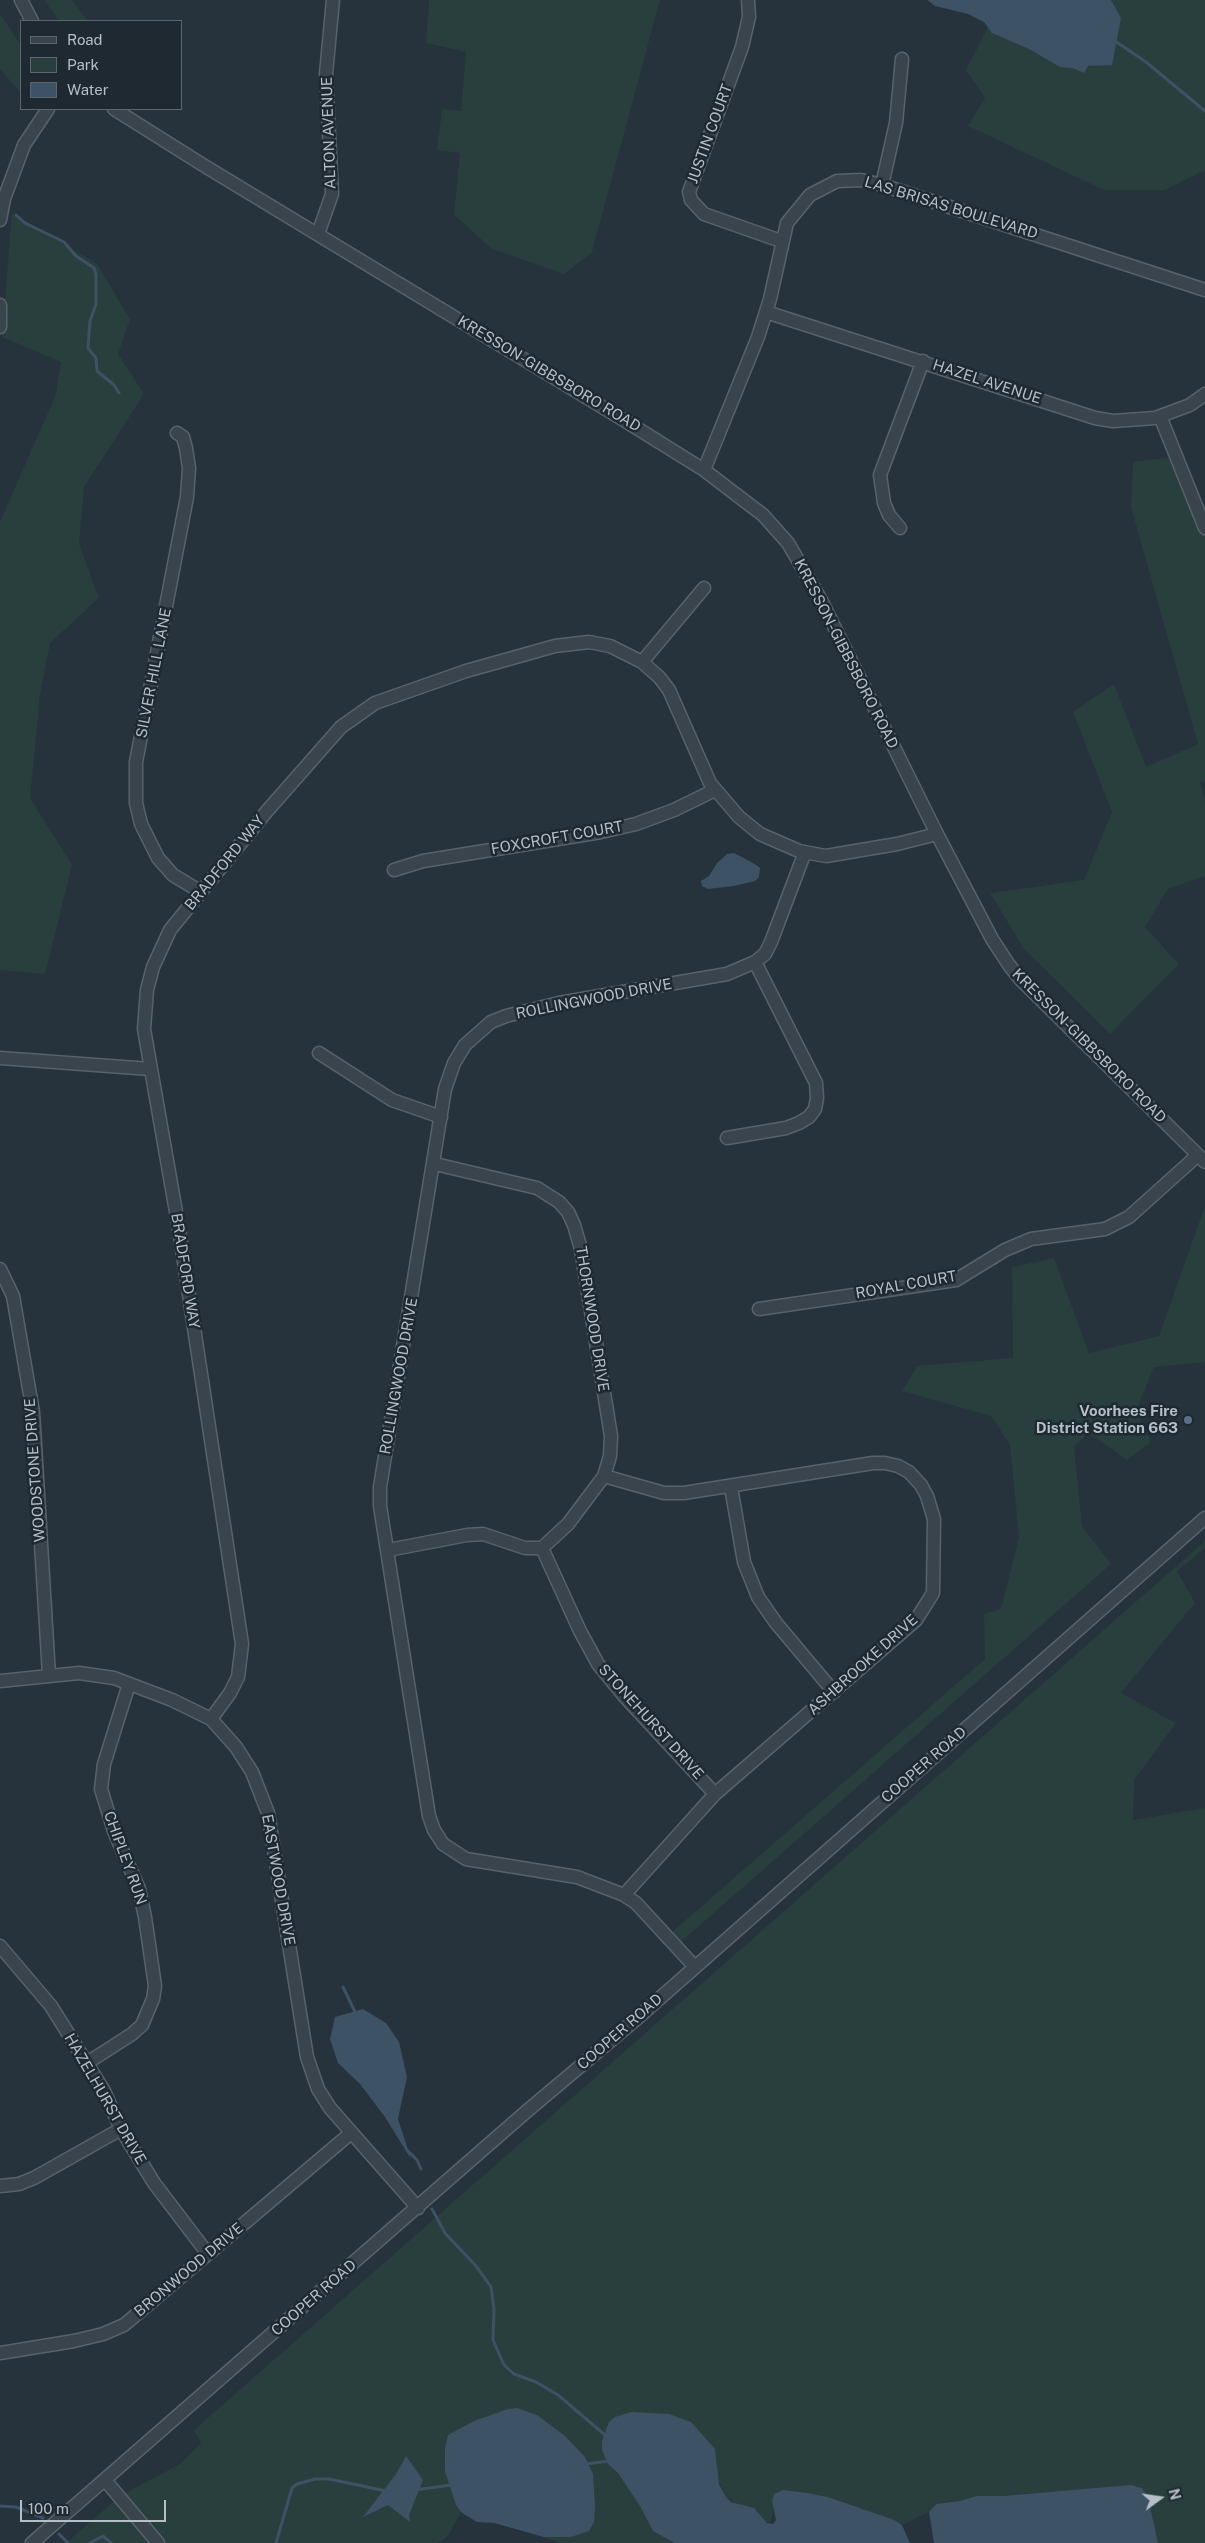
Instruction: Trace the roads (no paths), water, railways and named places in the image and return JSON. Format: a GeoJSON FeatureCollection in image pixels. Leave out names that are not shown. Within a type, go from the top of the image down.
{"type":"FeatureCollection","features":[{"type":"Feature","properties":{"kind":"street"},"geometry":{"type":"LineString","coordinates":[[20,0],[31,20]]}},
{"type":"Feature","properties":{"kind":"street","name":"ALTON AVENUE"},"geometry":{"type":"LineString","coordinates":[[318,234],[332,194],[326,74],[333,0]]}},
{"type":"Feature","properties":{"kind":"street","name":"JUSTIN COURT"},"geometry":{"type":"LineString","coordinates":[[748,0],[749,17],[742,47],[689,192],[690,200],[704,214],[781,242]]}},
{"type":"Feature","properties":{"kind":"street"},"geometry":{"type":"LineString","coordinates":[[882,184],[896,123],[902,59]]}},
{"type":"Feature","properties":{"kind":"street"},"geometry":{"type":"LineString","coordinates":[[0,220],[4,199],[24,145],[47,110]]}},
{"type":"Feature","properties":{"kind":"street","name":"KRESSON-GIBBSBORO ROAD"},"geometry":{"type":"LineString","coordinates":[[116,110],[202,165],[704,470],[757,510],[788,543],[821,600],[936,834],[992,939],[1021,980],[1202,1158]]}},
{"type":"Feature","properties":{"kind":"street","name":"LAS BRISAS BOULEVARD"},"geometry":{"type":"LineString","coordinates":[[704,470],[766,312],[787,223],[798,207],[810,195],[824,186],[850,180],[882,184],[1205,290]]}},
{"type":"Feature","properties":{"kind":"street"},"geometry":{"type":"LineString","coordinates":[[0,305],[0,327]]}},
{"type":"Feature","properties":{"kind":"street","name":"HAZEL AVENUE"},"geometry":{"type":"LineString","coordinates":[[766,312],[923,361],[1095,418],[1113,422],[1134,421],[1160,416],[1190,405],[1205,394]]}},
{"type":"Feature","properties":{"kind":"street"},"geometry":{"type":"LineString","coordinates":[[900,528],[889,515],[884,503],[880,475],[923,361]]}},
{"type":"Feature","properties":{"kind":"street"},"geometry":{"type":"LineString","coordinates":[[1160,416],[1205,528]]}},
{"type":"Feature","properties":{"kind":"street","name":"SILVER HILL LANE"},"geometry":{"type":"LineString","coordinates":[[177,433],[183,437],[186,448],[189,468],[187,497],[136,762],[136,804],[143,830],[158,858],[173,875],[201,892]]}},
{"type":"Feature","properties":{"kind":"street"},"geometry":{"type":"LineString","coordinates":[[642,662],[704,588]]}},
{"type":"Feature","properties":{"kind":"street","name":"BRADFORD WAY"},"geometry":{"type":"LineString","coordinates":[[210,1719],[230,1693],[238,1677],[242,1644],[179,1229],[144,1029],[148,990],[153,967],[170,930],[267,811],[341,727],[375,703],[466,671],[554,646],[589,642],[610,646],[642,662],[660,678],[669,690],[715,790],[739,818],[760,834],[806,852],[826,856],[862,851],[936,834]]}},
{"type":"Feature","properties":{"kind":"street","name":"FOXCROFT COURT"},"geometry":{"type":"LineString","coordinates":[[394,870],[423,861],[600,832],[636,824],[674,810],[715,790]]}},
{"type":"Feature","properties":{"kind":"street","name":"ROLLINGWOOD DRIVE"},"geometry":{"type":"LineString","coordinates":[[695,1967],[636,1903],[624,1894],[577,1877],[466,1859],[443,1844],[434,1830],[430,1816],[388,1550],[380,1487],[446,1089],[454,1063],[465,1045],[491,1022],[559,1003],[727,974],[755,962],[765,954],[771,942],[806,852]]}},
{"type":"Feature","properties":{"kind":"street"},"geometry":{"type":"LineString","coordinates":[[727,1138],[786,1128],[799,1123],[810,1117],[815,1109],[817,1098],[816,1084],[755,962]]}},
{"type":"Feature","properties":{"kind":"street"},"geometry":{"type":"LineString","coordinates":[[319,1053],[392,1100],[442,1117]]}},
{"type":"Feature","properties":{"kind":"street"},"geometry":{"type":"LineString","coordinates":[[0,1058],[150,1068]]}},
{"type":"Feature","properties":{"kind":"street","name":"ROYAL COURT"},"geometry":{"type":"LineString","coordinates":[[759,1309],[956,1280],[1005,1250],[1031,1239],[1105,1229],[1129,1217],[1202,1158]]}},
{"type":"Feature","properties":{"kind":"street","name":"THORNWOOD DRIVE"},"geometry":{"type":"LineString","coordinates":[[434,1164],[537,1188],[559,1202],[568,1212],[581,1249],[611,1436],[610,1456],[604,1476],[568,1524],[542,1548]]}},
{"type":"Feature","properties":{"kind":"street","name":"WOODSTONE DRIVE"},"geometry":{"type":"LineString","coordinates":[[0,1269],[13,1296],[33,1412],[49,1675]]}},
{"type":"Feature","properties":{"kind":"street","name":"ASHBROOKE DRIVE"},"geometry":{"type":"LineString","coordinates":[[604,1476],[664,1493],[684,1493],[873,1463],[885,1463],[898,1466],[909,1472],[927,1496],[934,1519],[933,1593],[916,1620],[715,1794],[624,1894]]}},
{"type":"Feature","properties":{"kind":"street"},"geometry":{"type":"LineString","coordinates":[[731,1487],[744,1562],[754,1588],[776,1624],[834,1692]]}},
{"type":"Feature","properties":{"kind":"street","name":"COOPER ROAD"},"geometry":{"type":"LineString","coordinates":[[32,2543],[695,1967],[1205,1518]]}},
{"type":"Feature","properties":{"kind":"street"},"geometry":{"type":"LineString","coordinates":[[388,1550],[467,1534],[483,1534],[525,1548],[542,1548]]}},
{"type":"Feature","properties":{"kind":"street","name":"STONEHURST DRIVE"},"geometry":{"type":"LineString","coordinates":[[542,1548],[580,1631],[598,1664],[625,1697],[715,1794]]}},
{"type":"Feature","properties":{"kind":"street","name":"EASTWOOD DRIVE"},"geometry":{"type":"LineString","coordinates":[[0,1681],[79,1673],[114,1678],[172,1700],[210,1719],[236,1747],[252,1772],[268,1813],[307,2056],[318,2088],[330,2108],[418,2208]]}},
{"type":"Feature","properties":{"kind":"street","name":"CHIPLEY RUN"},"geometry":{"type":"LineString","coordinates":[[87,2063],[132,2034],[142,2025],[153,2000],[155,1986],[139,1889],[114,1831],[101,1789],[104,1764],[129,1684]]}},
{"type":"Feature","properties":{"kind":"street","name":"HAZELHURST DRIVE"},"geometry":{"type":"LineString","coordinates":[[0,1946],[51,2006],[104,2091],[121,2129],[154,2183],[208,2254]]}},
{"type":"Feature","properties":{"kind":"street"},"geometry":{"type":"LineString","coordinates":[[0,2186],[19,2184],[34,2178],[121,2129]]}},
{"type":"Feature","properties":{"kind":"street","name":"BRONWOOD DRIVE"},"geometry":{"type":"LineString","coordinates":[[0,2353],[74,2341],[103,2334],[124,2325],[351,2133]]}},
{"type":"Feature","properties":{"kind":"street"},"geometry":{"type":"LineString","coordinates":[[105,2480],[158,2543]]}},
{"type":"Feature","properties":{"kind":"water"},"geometry":{"type":"Polygon","coordinates":[[[927,0],[1111,0],[1121,18],[1112,65],[1088,66],[1084,73],[1073,68],[1060,67],[1029,49],[992,33],[984,22],[968,14],[935,6],[927,0]]]}},
{"type":"Feature","properties":{"kind":"water"},"geometry":{"type":"Polygon","coordinates":[[[734,853],[760,868],[759,877],[755,881],[734,886],[708,889],[702,886],[701,881],[709,876],[717,863],[727,854],[734,853]]]}},
{"type":"Feature","properties":{"kind":"water"},"geometry":{"type":"Polygon","coordinates":[[[363,2009],[386,2023],[399,2042],[407,2077],[398,2119],[411,2159],[385,2117],[360,2084],[338,2063],[330,2039],[335,2017],[363,2009]]]}},
{"type":"Feature","properties":{"kind":"water"},"geometry":{"type":"Polygon","coordinates":[[[517,2408],[537,2415],[565,2436],[585,2457],[593,2474],[595,2505],[594,2522],[589,2531],[571,2537],[544,2537],[494,2523],[477,2522],[462,2513],[456,2505],[445,2471],[445,2449],[448,2435],[474,2421],[508,2409],[517,2408]]]}},
{"type":"Feature","properties":{"kind":"water"},"geometry":{"type":"Polygon","coordinates":[[[631,2412],[669,2414],[691,2422],[715,2449],[719,2484],[726,2497],[731,2502],[754,2508],[767,2523],[773,2524],[776,2520],[772,2501],[774,2494],[783,2490],[807,2493],[828,2497],[894,2520],[902,2525],[910,2543],[675,2543],[653,2531],[640,2506],[618,2473],[608,2464],[602,2450],[602,2441],[609,2422],[615,2417],[631,2412]]]}},
{"type":"Feature","properties":{"kind":"water"},"geometry":{"type":"Polygon","coordinates":[[[406,2456],[423,2480],[409,2515],[410,2522],[388,2505],[363,2517],[396,2474],[406,2456]]]}},
{"type":"Feature","properties":{"kind":"water"},"geometry":{"type":"Polygon","coordinates":[[[1131,2485],[1142,2488],[1148,2498],[1158,2543],[934,2543],[929,2512],[937,2504],[960,2501],[977,2496],[1004,2496],[1131,2485]]]}},
{"type":"Feature","properties":{"kind":"waterway"},"geometry":{"type":"LineString","coordinates":[[1115,41],[1146,62],[1205,111]]}},
{"type":"Feature","properties":{"kind":"waterway"},"geometry":{"type":"LineString","coordinates":[[16,215],[25,223],[64,242],[76,256],[94,268],[96,274],[96,304],[90,321],[88,348],[96,358],[97,371],[114,385],[119,393]]}},
{"type":"Feature","properties":{"kind":"waterway"},"geometry":{"type":"LineString","coordinates":[[343,1987],[356,2014]]}},
{"type":"Feature","properties":{"kind":"waterway"},"geometry":{"type":"LineString","coordinates":[[407,2150],[417,2160],[421,2169]]}},
{"type":"Feature","properties":{"kind":"waterway"},"geometry":{"type":"LineString","coordinates":[[432,2209],[445,2233],[476,2266],[491,2287],[494,2309],[493,2340],[504,2365],[514,2374],[536,2382],[558,2395],[605,2435]]}},
{"type":"Feature","properties":{"kind":"waterway"},"geometry":{"type":"LineString","coordinates":[[586,2464],[609,2461]]}},
{"type":"Feature","properties":{"kind":"waterway"},"geometry":{"type":"LineString","coordinates":[[276,2543],[292,2488],[297,2484],[315,2479],[329,2479],[386,2491]]}},
{"type":"Feature","properties":{"kind":"waterway"},"geometry":{"type":"LineString","coordinates":[[415,2490],[451,2485]]}},
{"type":"Feature","properties":{"kind":"waterway"},"geometry":{"type":"LineString","coordinates":[[0,2506],[16,2507],[43,2518]]}},
{"type":"Feature","properties":{"kind":"waterway"},"geometry":{"type":"LineString","coordinates":[[59,2534],[68,2543]]}},
{"type":"Feature","properties":{"kind":"waterway"},"geometry":{"type":"LineString","coordinates":[[90,2543],[103,2536],[111,2543]]}},
{"type":"Feature","properties":{"kind":"place","name":"Voorhees Fire District Station 663"},"geometry":{"type":"Point","coordinates":[1188,1420]}}]}
